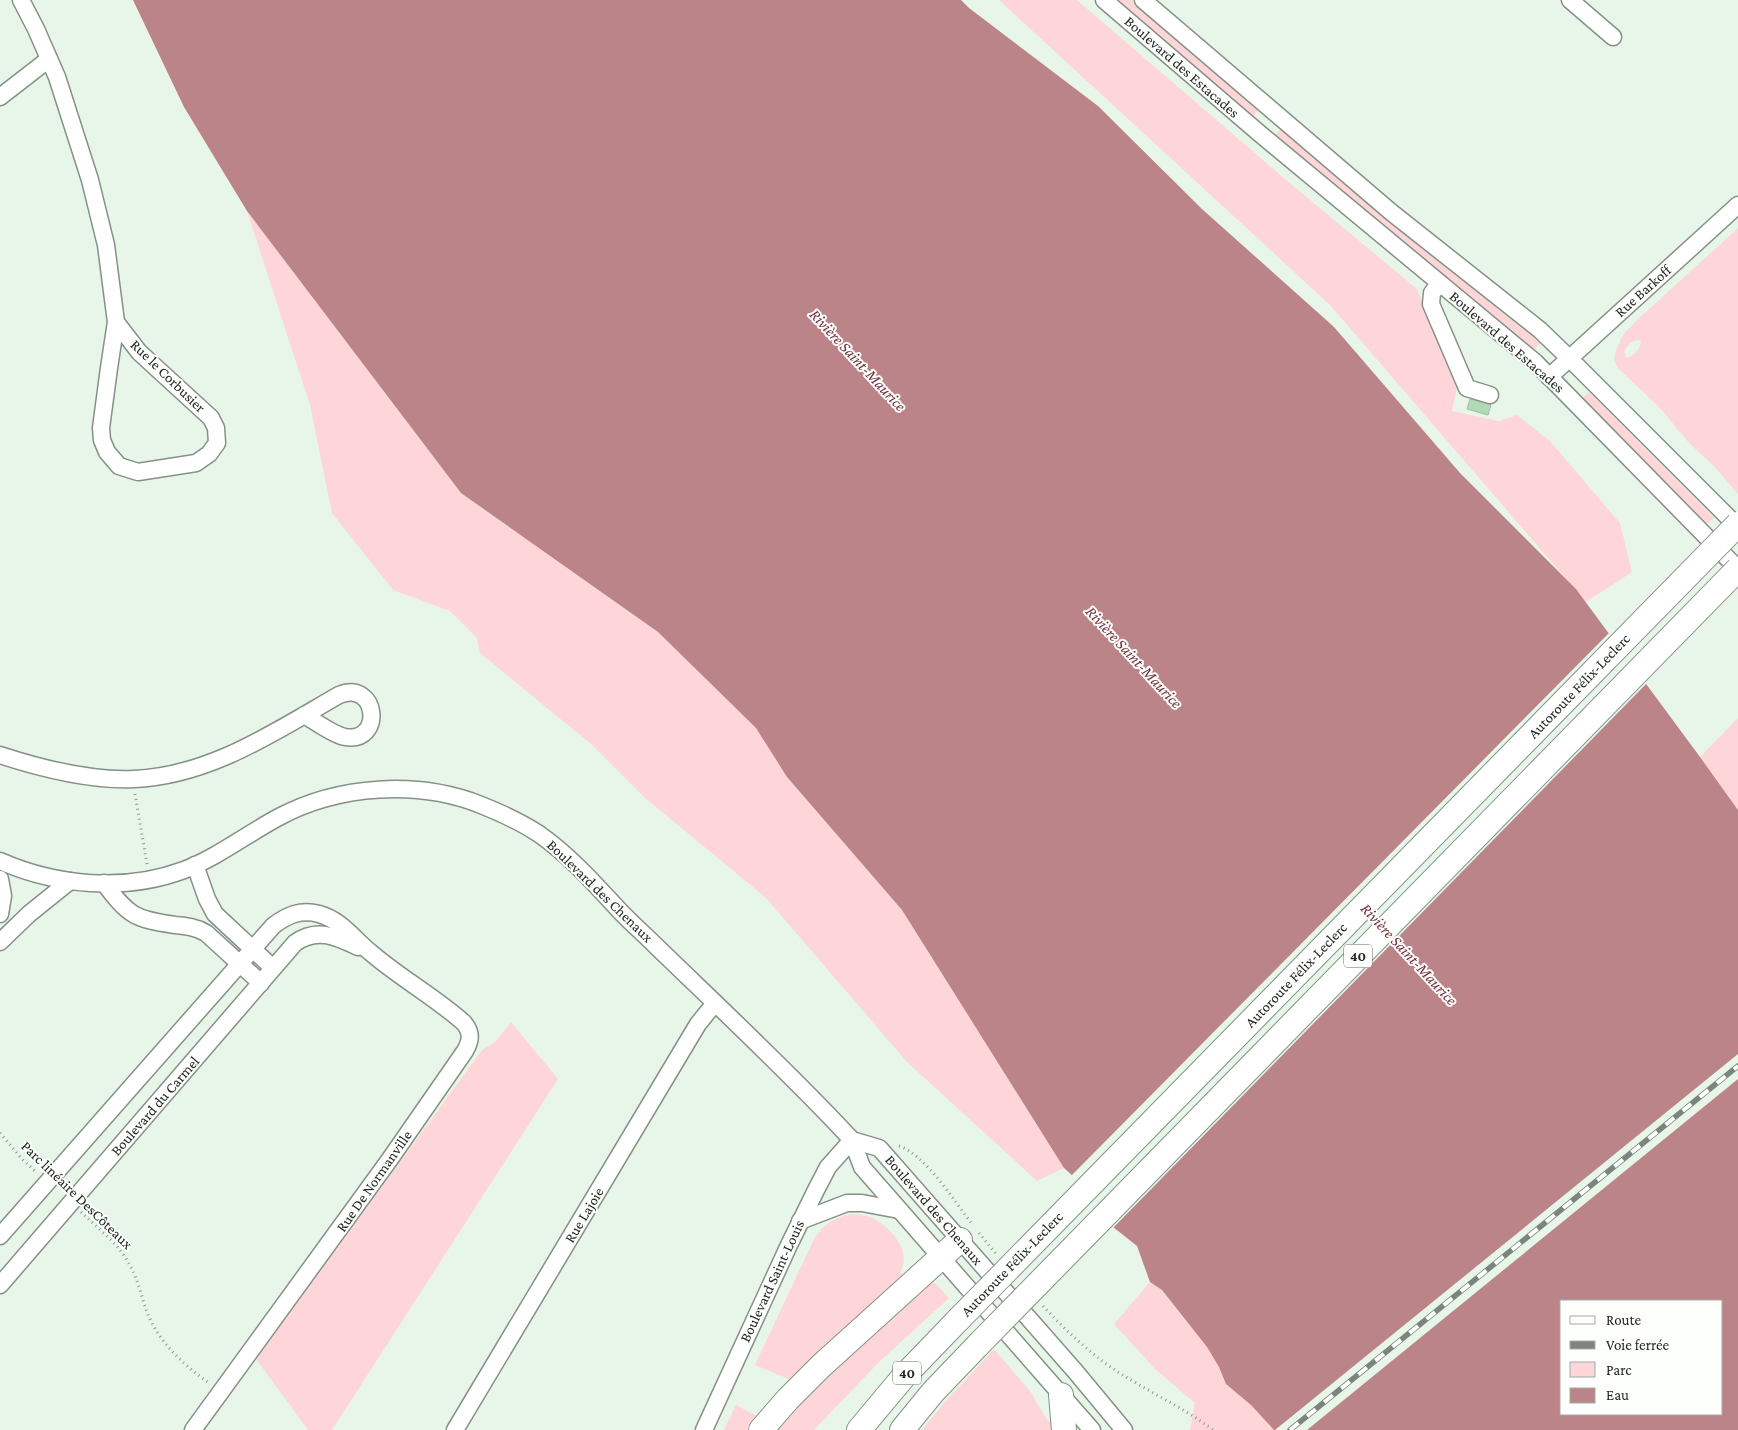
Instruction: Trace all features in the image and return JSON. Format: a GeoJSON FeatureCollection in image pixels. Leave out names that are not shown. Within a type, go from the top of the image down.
{"type":"FeatureCollection","features":[{"type":"Feature","properties":{"kind":"highway","name":"Autoroute Félix-Leclerc"},"geometry":{"type":"LineString","coordinates":[[859,1430],[905,1375],[958,1320],[1738,526]]}},
{"type":"Feature","properties":{"kind":"highway","name":"Autoroute Félix-Leclerc"},"geometry":{"type":"LineString","coordinates":[[902,1430],[933,1392],[979,1344],[1738,569]]}},
{"type":"Feature","properties":{"kind":"highway"},"geometry":{"type":"LineString","coordinates":[[761,1430],[809,1377],[960,1240]]}},
{"type":"Feature","properties":{"kind":"highway"},"geometry":{"type":"LineString","coordinates":[[1061,1396],[1064,1430]]}},
{"type":"Feature","properties":{"kind":"street","name":"Rue le Corbusier"},"geometry":{"type":"LineString","coordinates":[[21,0],[49,59],[84,161],[100,215],[112,285],[116,322],[108,368],[101,428],[102,440],[111,458],[119,466],[138,472],[201,461],[212,451],[217,443],[216,428],[211,418],[139,352],[116,322]]}},
{"type":"Feature","properties":{"kind":"street","name":"Boulevard des Estacades"},"geometry":{"type":"LineString","coordinates":[[1104,0],[1259,133],[1524,353],[1738,569]]}},
{"type":"Feature","properties":{"kind":"street","name":"Boulevard des Estacades"},"geometry":{"type":"LineString","coordinates":[[1143,0],[1392,212],[1540,330],[1738,526]]}},
{"type":"Feature","properties":{"kind":"street"},"geometry":{"type":"LineString","coordinates":[[1570,0],[1613,37]]}},
{"type":"Feature","properties":{"kind":"street"},"geometry":{"type":"LineString","coordinates":[[0,97],[49,59]]}},
{"type":"Feature","properties":{"kind":"street"},"geometry":{"type":"LineString","coordinates":[[1259,133],[1276,113]]}},
{"type":"Feature","properties":{"kind":"street","name":"Rue Barkoff"},"geometry":{"type":"LineString","coordinates":[[1549,377],[1738,205]]}},
{"type":"Feature","properties":{"kind":"street"},"geometry":{"type":"LineString","coordinates":[[1439,284],[1432,294],[1431,304],[1464,396],[1490,395]]}},
{"type":"Feature","properties":{"kind":"street"},"geometry":{"type":"LineString","coordinates":[[0,755],[20,762],[65,772],[134,780],[206,765],[269,735],[304,715]]}},
{"type":"Feature","properties":{"kind":"street","name":"Boulevard des Chenaux"},"geometry":{"type":"LineString","coordinates":[[0,861],[33,873],[70,881],[104,883],[148,880],[195,865],[223,851],[289,812],[340,796],[378,790],[434,793],[478,804],[508,817],[551,843],[575,864],[619,910],[852,1140],[862,1167],[1092,1430]]}},
{"type":"Feature","properties":{"kind":"street"},"geometry":{"type":"LineString","coordinates":[[195,865],[207,899],[215,914],[273,968]]}},
{"type":"Feature","properties":{"kind":"street"},"geometry":{"type":"LineString","coordinates":[[0,878],[4,896],[0,914]]}},
{"type":"Feature","properties":{"kind":"street"},"geometry":{"type":"LineString","coordinates":[[0,942],[29,914],[70,881]]}},
{"type":"Feature","properties":{"kind":"street"},"geometry":{"type":"LineString","coordinates":[[104,883],[132,915],[160,923],[201,930],[261,983]]}},
{"type":"Feature","properties":{"kind":"street","name":"Boulevard du Carmel"},"geometry":{"type":"LineString","coordinates":[[0,1236],[252,949],[280,920],[295,913],[314,913]]}},
{"type":"Feature","properties":{"kind":"street","name":"Rue De Normanville"},"geometry":{"type":"LineString","coordinates":[[193,1430],[385,1167],[465,1050],[470,1039],[471,1033],[457,1017],[369,952],[341,925],[321,914],[314,913]]}},
{"type":"Feature","properties":{"kind":"street","name":"Boulevard du Carmel"},"geometry":{"type":"LineString","coordinates":[[0,1285],[72,1204],[295,943],[303,937],[315,934]]}},
{"type":"Feature","properties":{"kind":"street","name":"Rue De Normanville"},"geometry":{"type":"LineString","coordinates":[[315,934],[336,937],[369,952]]}},
{"type":"Feature","properties":{"kind":"street","name":"Rue Lajoie"},"geometry":{"type":"LineString","coordinates":[[455,1430],[698,1024],[715,1003]]}},
{"type":"Feature","properties":{"kind":"street","name":"Boulevard des Chenaux"},"geometry":{"type":"LineString","coordinates":[[852,1140],[879,1148],[1124,1430]]}},
{"type":"Feature","properties":{"kind":"street","name":"Boulevard Saint-Louis"},"geometry":{"type":"LineString","coordinates":[[704,1430],[800,1221],[828,1167],[852,1140]]}},
{"type":"Feature","properties":{"kind":"street"},"geometry":{"type":"LineString","coordinates":[[800,1221],[847,1203],[862,1203],[899,1210]]}},
{"type":"Feature","properties":{"kind":"path"},"geometry":{"type":"LineString","coordinates":[[137,809],[146,856]]}},
{"type":"Feature","properties":{"kind":"path","name":"Parc linéaire DesCôteaux"},"geometry":{"type":"LineString","coordinates":[[0,1133],[22,1159],[47,1182]]}},
{"type":"Feature","properties":{"kind":"path","name":"Parc linéaire DesCôteaux"},"geometry":{"type":"LineString","coordinates":[[72,1204],[108,1237],[125,1256],[136,1279],[152,1324],[166,1344],[184,1364],[221,1392]]}},
{"type":"Feature","properties":{"kind":"green space"},"geometry":{"type":"Polygon","coordinates":[[[999,0],[1077,0],[1285,179],[1417,289],[1458,383],[1452,411],[1499,421],[1517,415],[1549,440],[1620,523],[1632,572],[1586,602],[1330,305],[999,0]]]}},
{"type":"Feature","properties":{"kind":"green space"},"geometry":{"type":"Polygon","coordinates":[[[1115,0],[1131,0],[1259,109],[1252,118],[1115,0]]]}},
{"type":"Feature","properties":{"kind":"green space"},"geometry":{"type":"Polygon","coordinates":[[[1282,127],[1540,343],[1533,351],[1275,136],[1282,127]]]}},
{"type":"Feature","properties":{"kind":"green space"},"geometry":{"type":"Polygon","coordinates":[[[247,211],[461,493],[658,632],[756,728],[787,777],[902,910],[1064,1168],[1037,1181],[907,1062],[766,898],[644,797],[591,744],[480,653],[477,638],[450,611],[393,590],[332,513],[310,405],[247,211]]]}},
{"type":"Feature","properties":{"kind":"green space"},"geometry":{"type":"Polygon","coordinates":[[[1738,228],[1738,494],[1714,466],[1690,444],[1661,409],[1617,367],[1614,360],[1616,350],[1623,335],[1738,228]],[[1639,340],[1628,345],[1624,351],[1626,357],[1632,356],[1636,352],[1641,342],[1639,340]]]}},
{"type":"Feature","properties":{"kind":"green space"},"geometry":{"type":"Polygon","coordinates":[[[1589,392],[1714,518],[1706,525],[1581,399],[1589,392]]]}},
{"type":"Feature","properties":{"kind":"green space"},"geometry":{"type":"Polygon","coordinates":[[[1738,718],[1738,810],[1700,757],[1738,718]]]}},
{"type":"Feature","properties":{"kind":"green space"},"geometry":{"type":"Polygon","coordinates":[[[511,1022],[558,1079],[332,1430],[308,1430],[256,1359],[482,1050],[495,1042],[511,1022]]]}},
{"type":"Feature","properties":{"kind":"green space"},"geometry":{"type":"Polygon","coordinates":[[[852,1214],[872,1218],[886,1227],[898,1240],[904,1256],[900,1272],[902,1275],[789,1379],[755,1365],[815,1237],[831,1222],[852,1214]]]}},
{"type":"Feature","properties":{"kind":"green space"},"geometry":{"type":"Polygon","coordinates":[[[932,1282],[949,1298],[879,1362],[814,1430],[773,1430],[804,1396],[932,1282]]]}},
{"type":"Feature","properties":{"kind":"green space"},"geometry":{"type":"Polygon","coordinates":[[[1150,1282],[1162,1290],[1207,1347],[1219,1366],[1277,1430],[1190,1430],[1195,1403],[1155,1369],[1114,1324],[1150,1282]]]}},
{"type":"Feature","properties":{"kind":"green space"},"geometry":{"type":"Polygon","coordinates":[[[994,1349],[1030,1391],[1048,1421],[1052,1421],[1055,1430],[922,1430],[943,1404],[994,1349]]]}},
{"type":"Feature","properties":{"kind":"green space"},"geometry":{"type":"Polygon","coordinates":[[[736,1405],[757,1416],[746,1430],[724,1430],[736,1405]]]}},
{"type":"Feature","properties":{"kind":"water","name":"Rivière Saint-Maurice"},"geometry":{"type":"Polygon","coordinates":[[[133,0],[961,0],[1098,106],[1202,209],[1334,327],[1460,473],[1576,589],[1738,810],[1738,1430],[1274,1430],[1251,1405],[1226,1384],[1219,1367],[1207,1347],[1162,1290],[1150,1282],[1137,1246],[1113,1227],[1084,1186],[1064,1168],[902,910],[787,777],[756,728],[658,632],[461,493],[247,211],[184,107],[133,0]]]}},
{"type":"Feature","properties":{"kind":"pier"},"geometry":{"type":"Polygon","coordinates":[[[1611,631],[1648,682],[1112,1229],[1102,1218],[1094,1202],[1070,1177],[1611,631]]]}},
{"type":"Feature","properties":{"kind":"pier"},"geometry":{"type":"Polygon","coordinates":[[[1738,1054],[1738,1079],[1307,1430],[1275,1430],[1738,1054]]]}},
{"type":"Feature","properties":{"kind":"building"},"geometry":{"type":"Polygon","coordinates":[[[1470,399],[1491,405],[1488,415],[1467,409],[1470,399]]]}},
{"type":"Feature","properties":{"kind":"railway"},"geometry":{"type":"LineString","coordinates":[[1290,1430],[1738,1066]]}}]}
